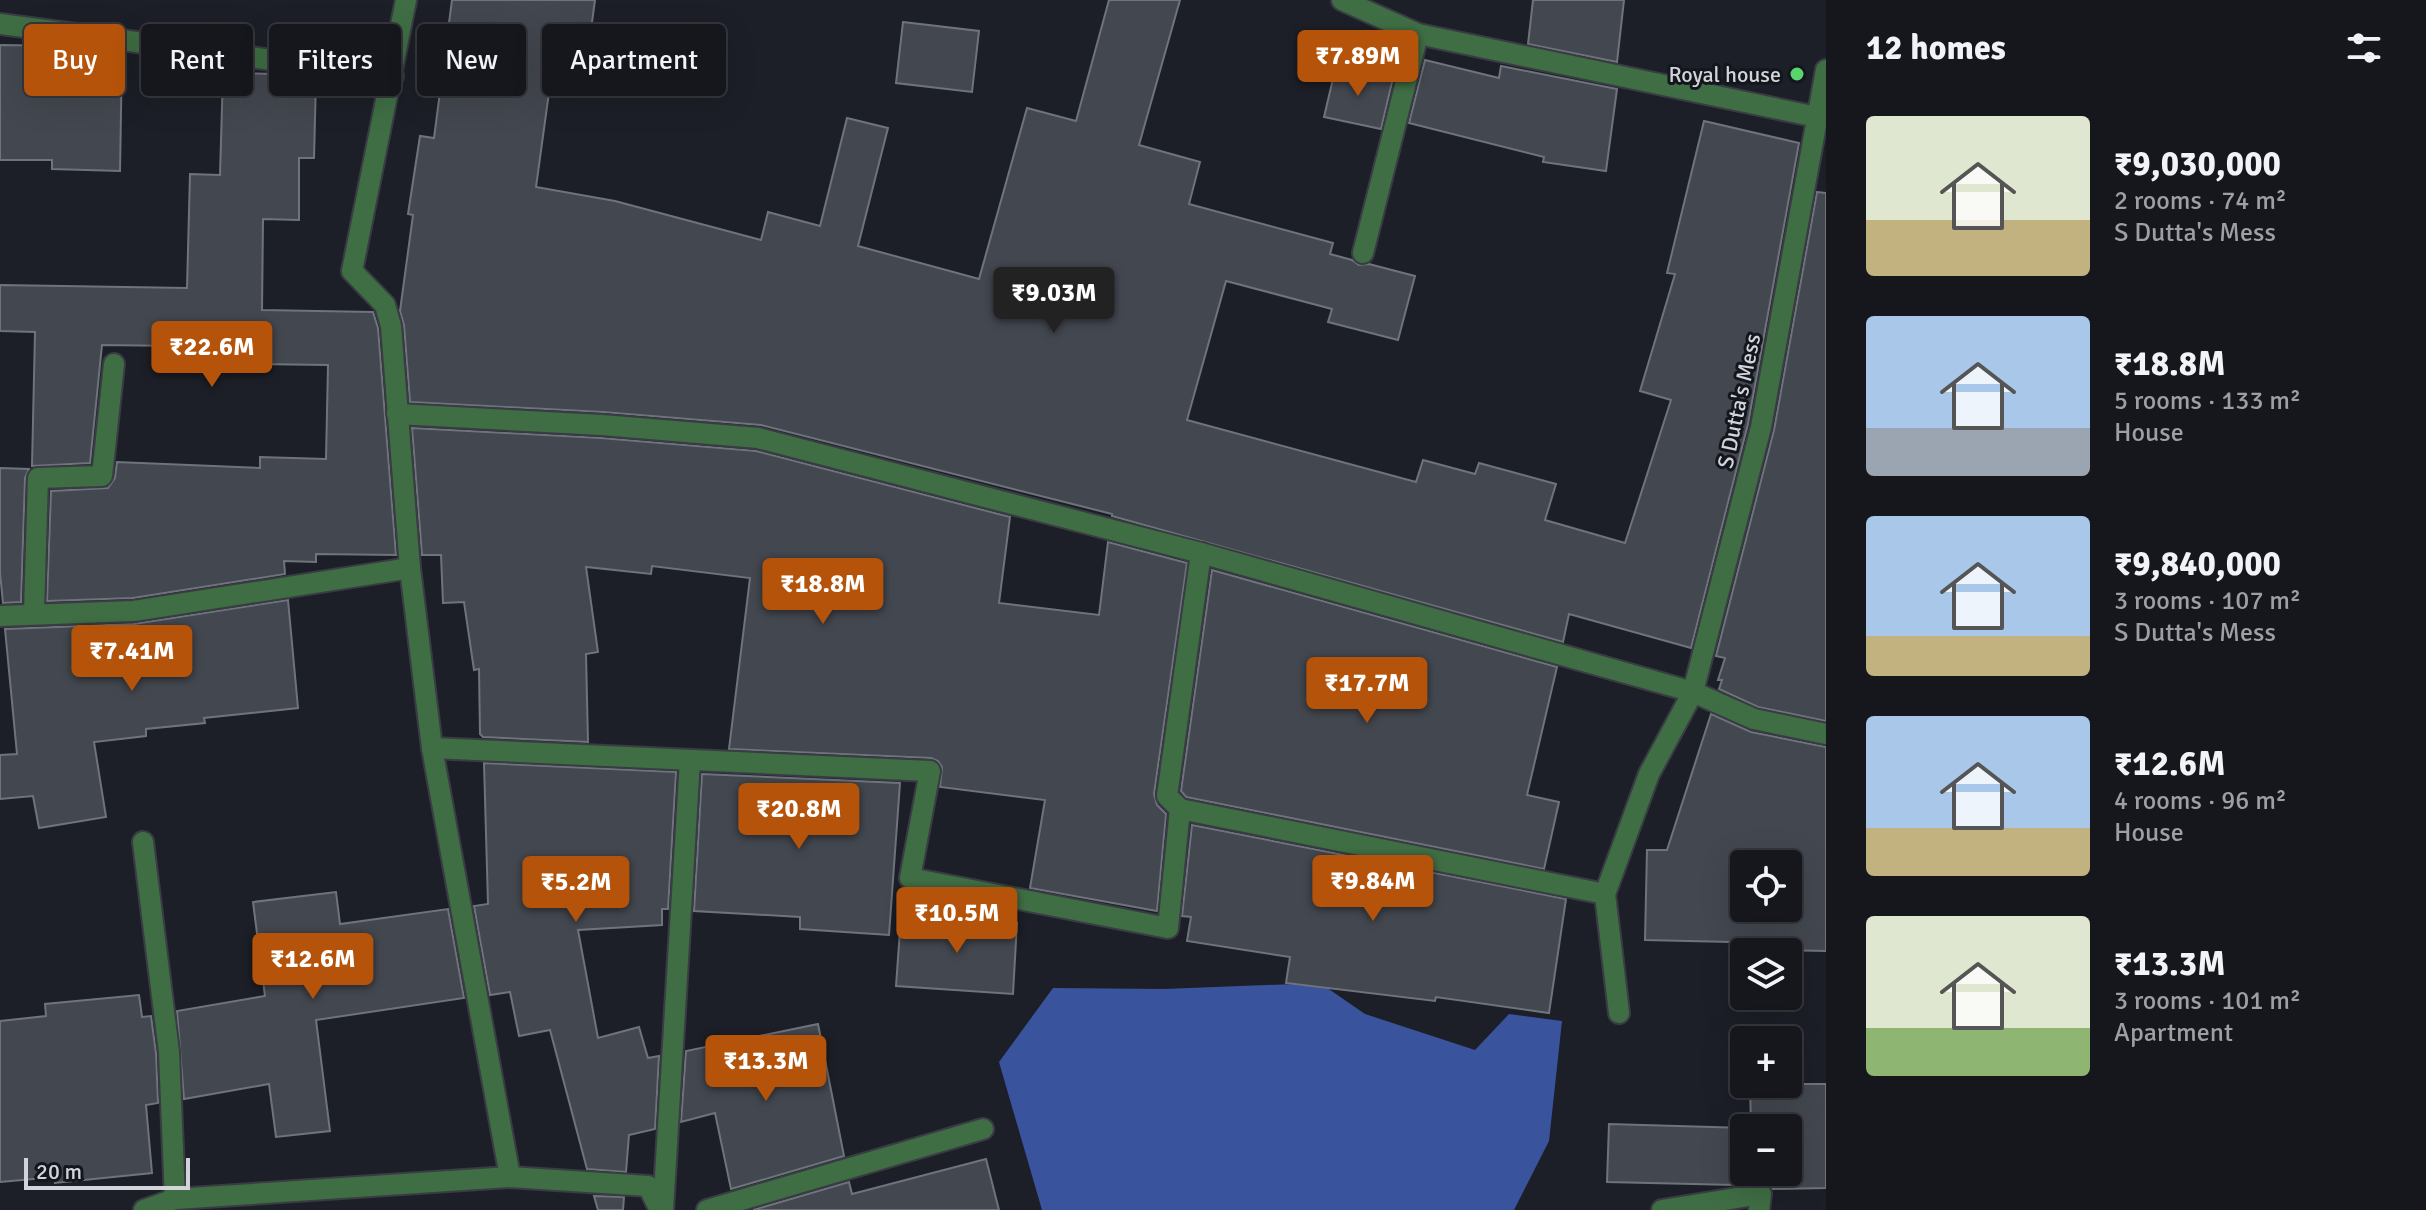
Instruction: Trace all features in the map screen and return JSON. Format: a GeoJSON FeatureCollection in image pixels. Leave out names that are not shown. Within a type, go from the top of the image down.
{"type":"FeatureCollection","features":[{"type":"Feature","properties":{"kind":"street"},"geometry":{"type":"LineString","coordinates":[[401,29],[406,0]]}},
{"type":"Feature","properties":{"kind":"street"},"geometry":{"type":"LineString","coordinates":[[1342,0],[1418,34],[1817,117]]}},
{"type":"Feature","properties":{"kind":"street"},"geometry":{"type":"LineString","coordinates":[[0,24],[269,60]]}},
{"type":"Feature","properties":{"kind":"street"},"geometry":{"type":"LineString","coordinates":[[1363,253],[1418,34]]}},
{"type":"Feature","properties":{"kind":"street","name":"S Dutta's Mess"},"geometry":{"type":"LineString","coordinates":[[1605,894],[1649,774],[1693,692],[1761,427],[1826,70]]}},
{"type":"Feature","properties":{"kind":"street"},"geometry":{"type":"LineString","coordinates":[[389,96],[352,271],[385,305],[391,326],[410,568],[432,748],[510,1177]]}},
{"type":"Feature","properties":{"kind":"street"},"geometry":{"type":"LineString","coordinates":[[34,613],[38,478],[102,476],[114,364]]}},
{"type":"Feature","properties":{"kind":"street"},"geometry":{"type":"LineString","coordinates":[[397,414],[602,425],[758,438],[1201,553],[1693,692],[1754,719],[1826,734]]}},
{"type":"Feature","properties":{"kind":"street"},"geometry":{"type":"LineString","coordinates":[[1201,553],[1167,796],[1180,809],[1605,894],[1619,1013]]}},
{"type":"Feature","properties":{"kind":"street"},"geometry":{"type":"LineString","coordinates":[[0,616],[134,611],[410,568]]}},
{"type":"Feature","properties":{"kind":"street"},"geometry":{"type":"LineString","coordinates":[[432,748],[930,771],[910,878],[1168,928],[1180,809]]}},
{"type":"Feature","properties":{"kind":"street"},"geometry":{"type":"LineString","coordinates":[[662,1210],[690,760]]}},
{"type":"Feature","properties":{"kind":"street"},"geometry":{"type":"LineString","coordinates":[[143,842],[169,1052],[175,1199]]}},
{"type":"Feature","properties":{"kind":"street"},"geometry":{"type":"LineString","coordinates":[[707,1210],[983,1129]]}},
{"type":"Feature","properties":{"kind":"street"},"geometry":{"type":"LineString","coordinates":[[144,1210],[175,1199],[510,1177],[648,1186],[662,1210]]}},
{"type":"Feature","properties":{"kind":"street"},"geometry":{"type":"LineString","coordinates":[[1662,1210],[1761,1194],[1759,1210]]}},
{"type":"Feature","properties":{"kind":"water"},"geometry":{"type":"Polygon","coordinates":[[[1320,983],[1365,1014],[1475,1050],[1509,1014],[1562,1021],[1549,1141],[1514,1210],[1042,1210],[999,1062],[1053,988],[1164,989],[1320,983]]]}},
{"type":"Feature","properties":{"kind":"building"},"geometry":{"type":"Polygon","coordinates":[[[452,0],[595,0],[592,24],[542,24],[542,96],[548,96],[536,187],[615,201],[761,240],[768,212],[820,226],[847,118],[888,128],[858,246],[979,279],[1027,108],[1076,121],[1109,0],[1180,0],[1139,145],[1200,162],[1189,204],[1333,243],[1330,254],[1359,265],[1369,264],[1415,276],[1398,340],[1328,322],[1332,309],[1226,281],[1187,420],[1416,482],[1423,460],[1475,474],[1479,463],[1556,484],[1545,520],[1625,543],[1671,400],[1640,391],[1675,274],[1667,273],[1704,121],[1799,143],[1748,424],[1691,648],[1569,614],[1563,642],[1112,514],[761,425],[603,412],[410,402],[404,325],[400,311],[413,215],[408,214],[420,136],[434,138],[439,96],[526,96],[526,24],[449,24],[452,0]]]}},
{"type":"Feature","properties":{"kind":"building"},"geometry":{"type":"Polygon","coordinates":[[[1533,0],[1624,0],[1617,62],[1528,44],[1533,0]]]}},
{"type":"Feature","properties":{"kind":"building"},"geometry":{"type":"Polygon","coordinates":[[[903,22],[979,31],[972,92],[896,83],[903,22]]]}},
{"type":"Feature","properties":{"kind":"building"},"geometry":{"type":"Polygon","coordinates":[[[0,45],[24,45],[24,96],[121,96],[120,171],[52,169],[52,160],[0,160],[0,45]]]}},
{"type":"Feature","properties":{"kind":"building"},"geometry":{"type":"Polygon","coordinates":[[[1425,60],[1499,78],[1501,66],[1617,89],[1606,171],[1543,162],[1544,157],[1409,123],[1425,60]]]}},
{"type":"Feature","properties":{"kind":"building"},"geometry":{"type":"Polygon","coordinates":[[[1336,66],[1393,78],[1381,129],[1324,117],[1336,66]]]}},
{"type":"Feature","properties":{"kind":"building"},"geometry":{"type":"Polygon","coordinates":[[[253,74],[269,74],[269,96],[316,96],[314,158],[299,158],[299,220],[263,219],[262,310],[373,312],[378,328],[396,555],[316,554],[316,562],[284,561],[285,574],[133,598],[47,601],[51,491],[108,488],[115,478],[117,462],[260,468],[260,457],[326,459],[328,365],[255,364],[255,347],[102,345],[90,463],[32,466],[35,332],[0,331],[0,285],[187,288],[190,174],[220,175],[222,96],[253,96],[253,74]]]}},
{"type":"Feature","properties":{"kind":"building"},"geometry":{"type":"Polygon","coordinates":[[[1817,192],[1826,193],[1826,721],[1758,707],[1719,689],[1722,680],[1718,680],[1725,658],[1716,656],[1774,430],[1817,192]]]}},
{"type":"Feature","properties":{"kind":"building"},"geometry":{"type":"Polygon","coordinates":[[[412,428],[601,438],[756,451],[1010,517],[999,603],[1099,615],[1108,542],[1187,563],[1154,794],[1157,805],[1166,814],[1157,911],[1030,888],[1045,800],[940,787],[942,767],[931,758],[729,749],[750,578],[652,566],[651,574],[586,567],[598,652],[586,654],[588,742],[483,737],[480,734],[479,669],[474,670],[464,602],[443,603],[441,555],[422,555],[412,428]]]}},
{"type":"Feature","properties":{"kind":"building"},"geometry":{"type":"Polygon","coordinates":[[[0,468],[29,469],[25,478],[21,602],[3,603],[0,468]]]}},
{"type":"Feature","properties":{"kind":"building"},"geometry":{"type":"Polygon","coordinates":[[[1212,570],[1557,667],[1527,795],[1559,802],[1544,869],[1186,797],[1181,791],[1212,570]]]}},
{"type":"Feature","properties":{"kind":"building"},"geometry":{"type":"Polygon","coordinates":[[[288,600],[298,708],[204,718],[205,723],[146,729],[146,736],[94,742],[106,817],[39,828],[33,796],[0,799],[0,755],[17,754],[5,629],[134,624],[288,600]]]}},
{"type":"Feature","properties":{"kind":"building"},"geometry":{"type":"Polygon","coordinates":[[[1711,714],[1751,732],[1826,747],[1826,951],[1802,950],[1802,938],[1730,938],[1730,942],[1645,940],[1647,850],[1667,850],[1711,714]]]}},
{"type":"Feature","properties":{"kind":"building"},"geometry":{"type":"Polygon","coordinates":[[[484,763],[676,772],[668,909],[662,909],[662,925],[578,930],[598,1038],[639,1027],[648,1058],[659,1056],[655,1129],[629,1135],[626,1172],[587,1169],[550,1030],[519,1036],[510,992],[490,995],[474,906],[488,904],[484,763]]]}},
{"type":"Feature","properties":{"kind":"building"},"geometry":{"type":"Polygon","coordinates":[[[702,774],[900,783],[889,935],[800,929],[800,917],[694,911],[702,774]]]}},
{"type":"Feature","properties":{"kind":"building"},"geometry":{"type":"Polygon","coordinates":[[[1192,825],[1566,899],[1549,1013],[1436,997],[1435,1001],[1286,983],[1290,957],[1187,941],[1191,917],[1182,916],[1192,825]]]}},
{"type":"Feature","properties":{"kind":"building"},"geometry":{"type":"Polygon","coordinates":[[[336,892],[340,924],[448,909],[464,998],[316,1020],[330,1131],[276,1137],[269,1084],[184,1099],[177,1011],[265,996],[253,902],[336,892]]]}},
{"type":"Feature","properties":{"kind":"building"},"geometry":{"type":"Polygon","coordinates":[[[901,916],[1017,923],[1013,994],[896,986],[901,916]]]}},
{"type":"Feature","properties":{"kind":"building"},"geometry":{"type":"Polygon","coordinates":[[[139,995],[142,1017],[151,1016],[156,1053],[158,1103],[146,1105],[152,1173],[55,1183],[55,1177],[0,1182],[0,1021],[46,1016],[45,1004],[139,995]]]}},
{"type":"Feature","properties":{"kind":"building"},"geometry":{"type":"Polygon","coordinates":[[[818,1024],[844,1156],[731,1189],[715,1113],[681,1122],[686,1051],[818,1024]]]}},
{"type":"Feature","properties":{"kind":"building"},"geometry":{"type":"Polygon","coordinates":[[[1802,1084],[1826,1084],[1826,1188],[1773,1189],[1770,1186],[1802,1186],[1802,1114],[1751,1114],[1750,1098],[1802,1098],[1802,1084]]]}},
{"type":"Feature","properties":{"kind":"building"},"geometry":{"type":"Polygon","coordinates":[[[1609,1124],[1730,1128],[1730,1185],[1607,1182],[1609,1124]]]}},
{"type":"Feature","properties":{"kind":"building"},"geometry":{"type":"Polygon","coordinates":[[[986,1159],[999,1210],[753,1210],[849,1182],[852,1194],[986,1159]]]}},
{"type":"Feature","properties":{"kind":"building"},"geometry":{"type":"Polygon","coordinates":[[[594,1196],[624,1197],[623,1210],[598,1210],[594,1196]]]}},
{"type":"Feature","properties":{"kind":"place","name":"Royal house"},"geometry":{"type":"Point","coordinates":[1797,74]}}]}
